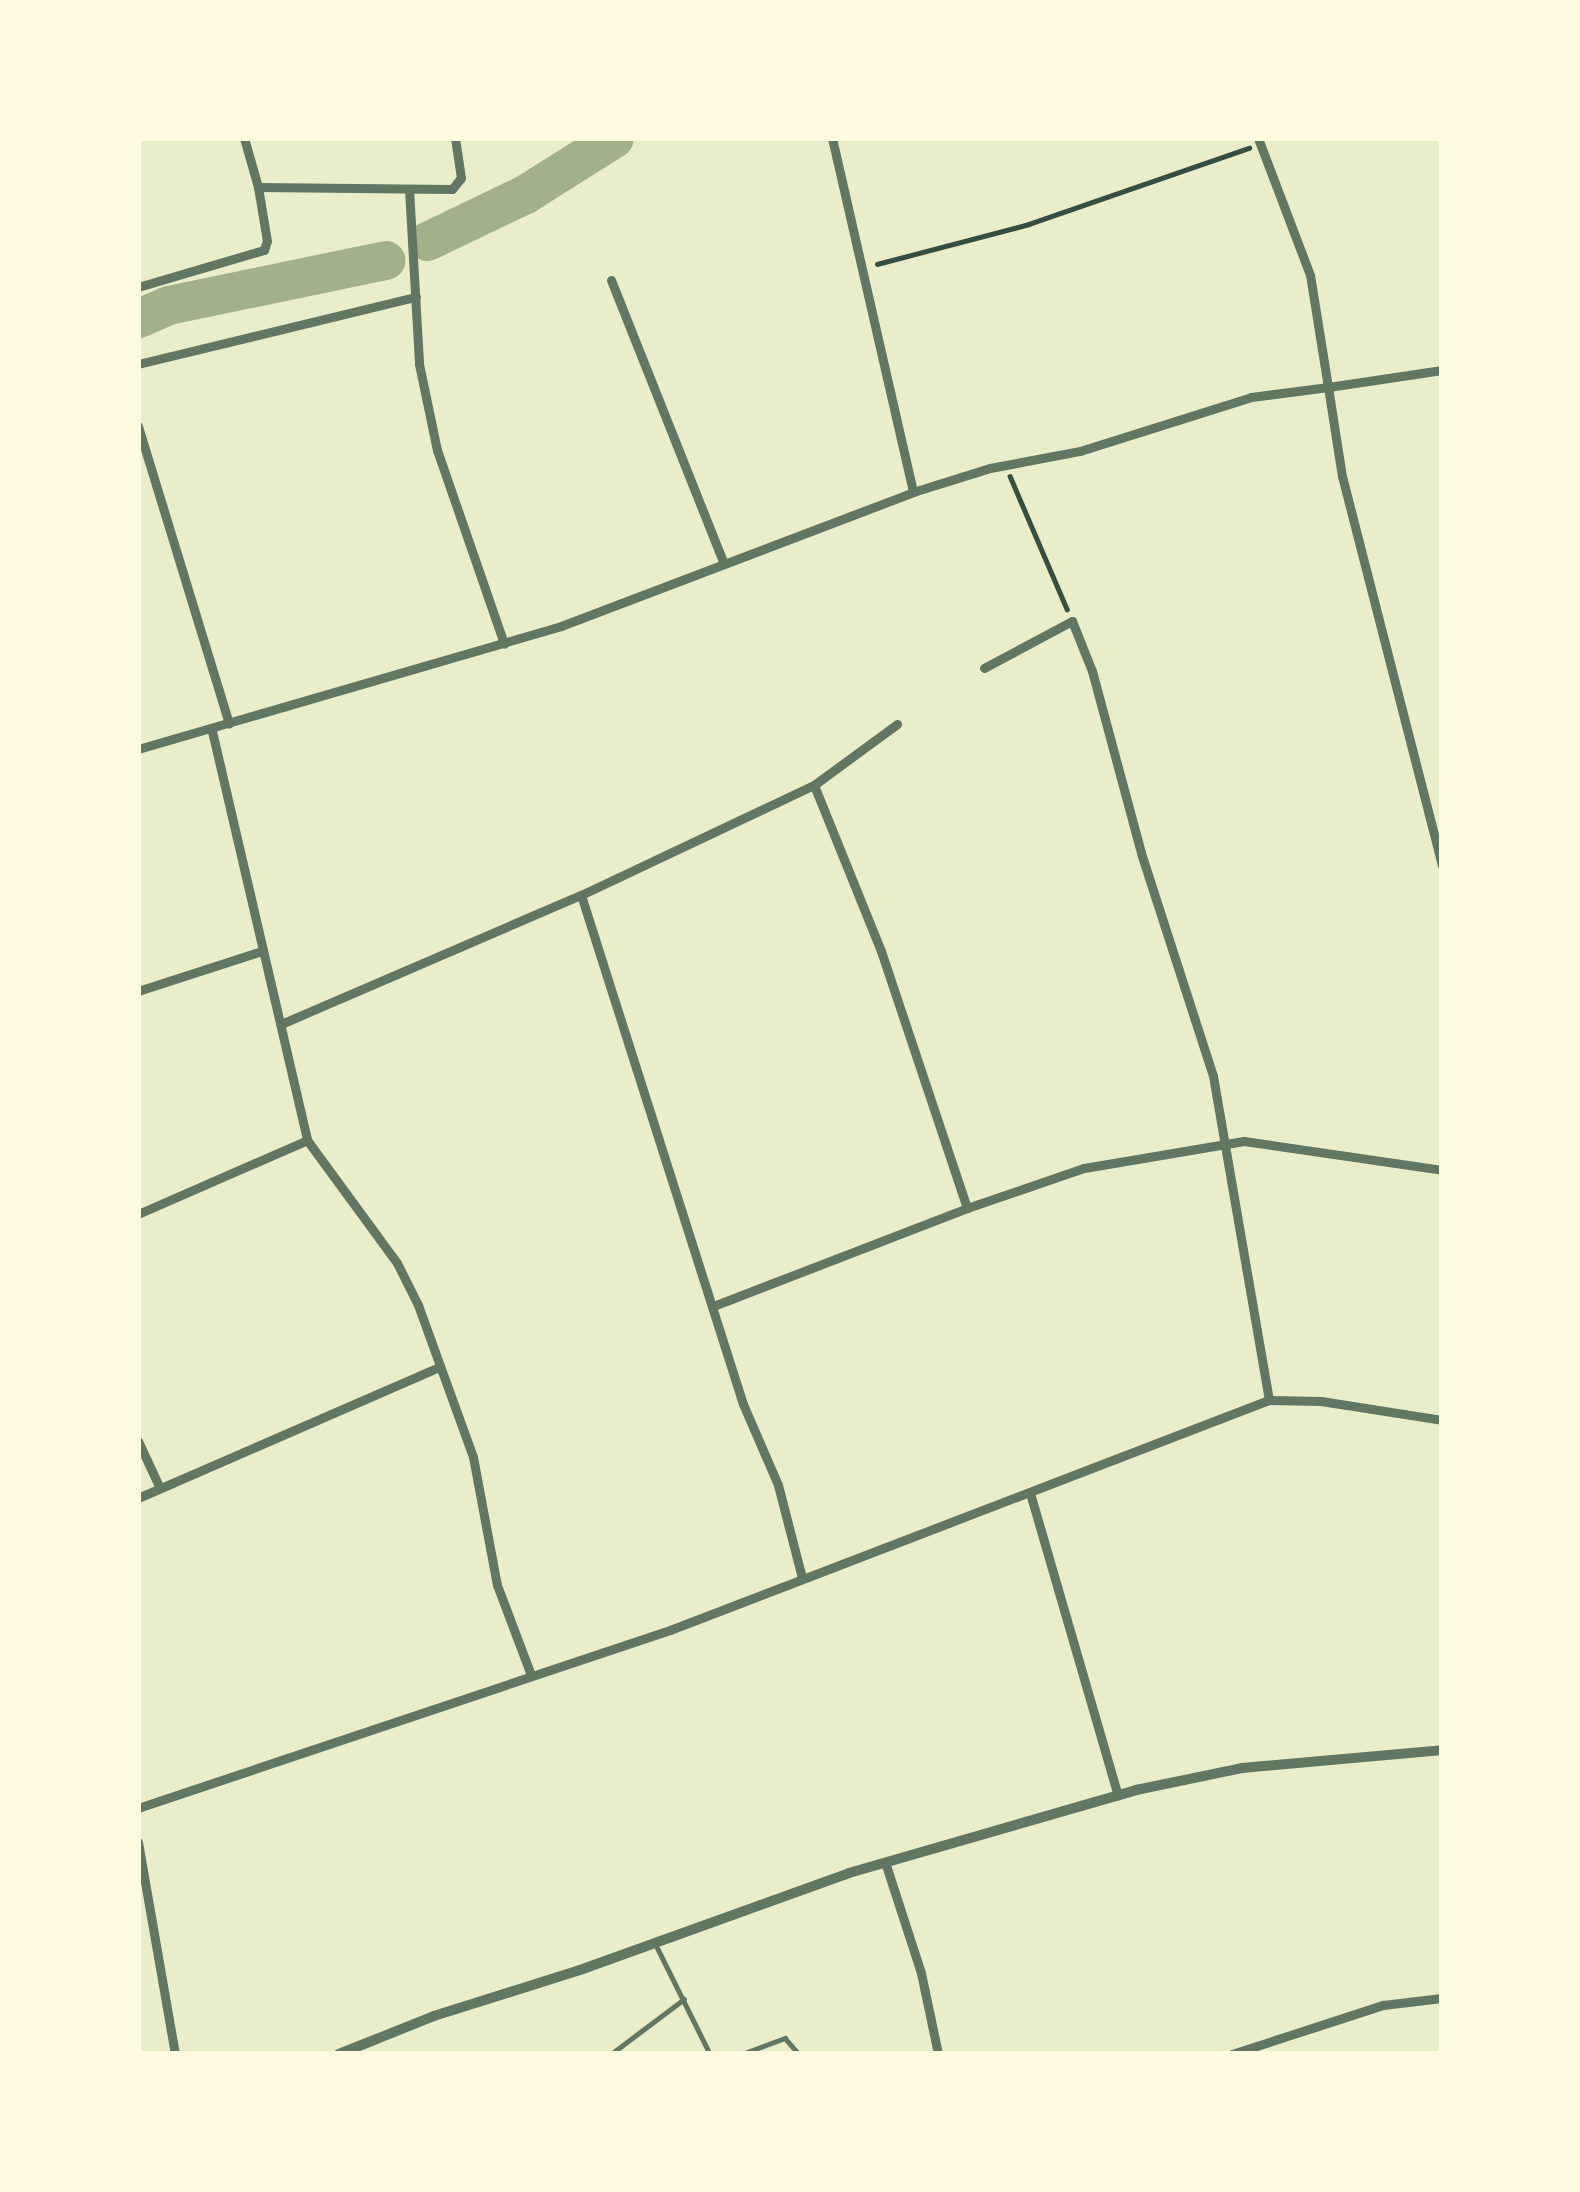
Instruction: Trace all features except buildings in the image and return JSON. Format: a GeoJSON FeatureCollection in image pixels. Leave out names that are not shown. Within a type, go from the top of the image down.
{"type":"FeatureCollection","features":[{"type":"Feature","properties":{"kind":"street"},"geometry":{"type":"LineString","coordinates":[[138,286],[256,256],[267,241],[244,138]]}},
{"type":"Feature","properties":{"kind":"street"},"geometry":{"type":"LineString","coordinates":[[258,187],[452,188],[460,178],[455,138]]}},
{"type":"Feature","properties":{"kind":"street"},"geometry":{"type":"LineString","coordinates":[[832,138],[913,492]]}},
{"type":"Feature","properties":{"kind":"street"},"geometry":{"type":"LineString","coordinates":[[1259,141],[1310,275],[1342,476],[1442,865]]}},
{"type":"Feature","properties":{"kind":"street"},"geometry":{"type":"LineString","coordinates":[[409,189],[419,364],[436,450],[504,644]]}},
{"type":"Feature","properties":{"kind":"street"},"geometry":{"type":"LineString","coordinates":[[610,280],[724,562]]}},
{"type":"Feature","properties":{"kind":"street"},"geometry":{"type":"LineString","coordinates":[[138,364],[416,297]]}},
{"type":"Feature","properties":{"kind":"street"},"geometry":{"type":"LineString","coordinates":[[138,749],[212,731],[633,602],[724,562],[913,492],[1080,451],[1251,398],[1442,370]]}},
{"type":"Feature","properties":{"kind":"street"},"geometry":{"type":"LineString","coordinates":[[138,426],[229,723]]}},
{"type":"Feature","properties":{"kind":"street"},"geometry":{"type":"LineString","coordinates":[[984,668],[1072,621],[1213,1076],[1269,1400]]}},
{"type":"Feature","properties":{"kind":"street"},"geometry":{"type":"LineString","coordinates":[[281,1024],[581,895],[814,785],[897,724]]}},
{"type":"Feature","properties":{"kind":"street"},"geometry":{"type":"LineString","coordinates":[[212,731],[307,1140],[397,1263],[473,1457],[497,1585],[531,1676]]}},
{"type":"Feature","properties":{"kind":"street"},"geometry":{"type":"LineString","coordinates":[[814,785],[881,950],[968,1208]]}},
{"type":"Feature","properties":{"kind":"street"},"geometry":{"type":"LineString","coordinates":[[581,895],[716,1305],[743,1404],[778,1485],[802,1578]]}},
{"type":"Feature","properties":{"kind":"street"},"geometry":{"type":"LineString","coordinates":[[138,991],[262,951]]}},
{"type":"Feature","properties":{"kind":"street"},"geometry":{"type":"LineString","coordinates":[[138,1214],[307,1140]]}},
{"type":"Feature","properties":{"kind":"street"},"geometry":{"type":"LineString","coordinates":[[716,1305],[1084,1168],[1223,1144],[1282,1143],[1442,1170]]}},
{"type":"Feature","properties":{"kind":"street"},"geometry":{"type":"LineString","coordinates":[[138,1498],[439,1367]]}},
{"type":"Feature","properties":{"kind":"street"},"geometry":{"type":"LineString","coordinates":[[138,1808],[531,1676],[1269,1400],[1321,1401],[1442,1420]]}},
{"type":"Feature","properties":{"kind":"street"},"geometry":{"type":"LineString","coordinates":[[138,1441],[159,1486]]}},
{"type":"Feature","properties":{"kind":"street"},"geometry":{"type":"LineString","coordinates":[[1030,1493],[1118,1796]]}},
{"type":"Feature","properties":{"kind":"street"},"geometry":{"type":"LineString","coordinates":[[339,2054],[434,2015],[885,1862],[1118,1796],[1242,1768],[1442,1750]]}},
{"type":"Feature","properties":{"kind":"street"},"geometry":{"type":"LineString","coordinates":[[138,1842],[175,2054]]}},
{"type":"Feature","properties":{"kind":"street"},"geometry":{"type":"LineString","coordinates":[[885,1862],[921,1973],[938,2054]]}},
{"type":"Feature","properties":{"kind":"street"},"geometry":{"type":"LineString","coordinates":[[1232,2054],[1382,2005],[1442,1998]]}},
{"type":"Feature","properties":{"kind":"lane"},"geometry":{"type":"LineString","coordinates":[[655,1942],[710,2054]]}},
{"type":"Feature","properties":{"kind":"lane"},"geometry":{"type":"LineString","coordinates":[[611,2054],[684,1999]]}},
{"type":"Feature","properties":{"kind":"lane"},"geometry":{"type":"LineString","coordinates":[[742,2054],[785,2038],[799,2054]]}},
{"type":"Feature","properties":{"kind":"path"},"geometry":{"type":"LineString","coordinates":[[860,271],[1029,224],[1259,141]]}},
{"type":"Feature","properties":{"kind":"path"},"geometry":{"type":"LineString","coordinates":[[1005,466],[1072,621]]}},
{"type":"Feature","properties":{"kind":"waterway"},"geometry":{"type":"LineString","coordinates":[[427,241],[525,194],[614,138]]}},
{"type":"Feature","properties":{"kind":"waterway"},"geometry":{"type":"LineString","coordinates":[[138,318],[168,305],[385,260]]}}]}
